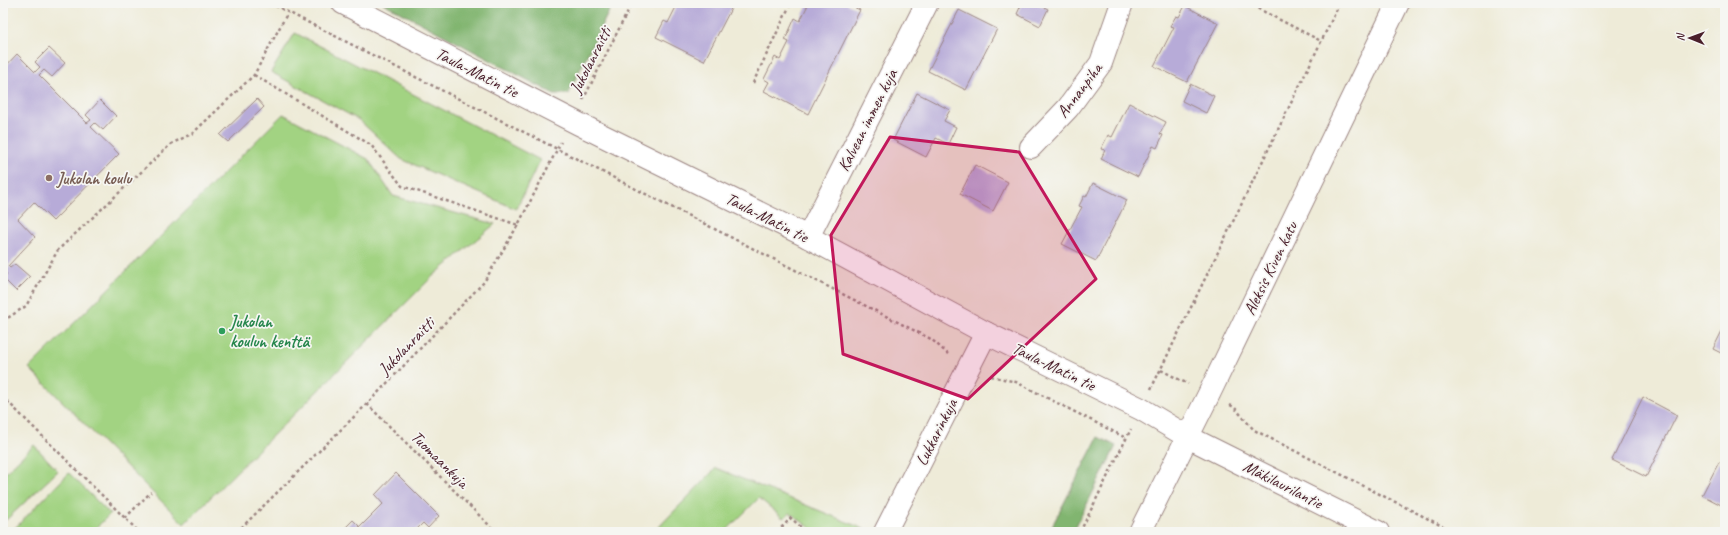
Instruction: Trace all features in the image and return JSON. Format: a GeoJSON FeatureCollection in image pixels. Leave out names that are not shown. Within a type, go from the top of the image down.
{"type":"FeatureCollection","features":[{"type":"Feature","properties":{"kind":"street","name":"Taula-Matin tie"},"geometry":{"type":"LineString","coordinates":[[343,3],[808,237],[986,333],[1141,409],[1188,437]]}},
{"type":"Feature","properties":{"kind":"street","name":"Kalvean immen kuja"},"geometry":{"type":"LineString","coordinates":[[808,237],[927,3]]}},
{"type":"Feature","properties":{"kind":"street","name":"Annanpiha"},"geometry":{"type":"LineString","coordinates":[[1031,147],[1068,108],[1101,63],[1122,3]]}},
{"type":"Feature","properties":{"kind":"street","name":"Aleksis Kiven katu"},"geometry":{"type":"LineString","coordinates":[[1140,532],[1209,394],[1398,3]]}},
{"type":"Feature","properties":{"kind":"street","name":"Lukkarinkuja"},"geometry":{"type":"LineString","coordinates":[[885,532],[986,333]]}},
{"type":"Feature","properties":{"kind":"street","name":"Mäkilaurilantie"},"geometry":{"type":"LineString","coordinates":[[1188,437],[1378,532]]}},
{"type":"Feature","properties":{"kind":"path"},"geometry":{"type":"LineString","coordinates":[[270,3],[931,340],[967,370],[1016,382],[1126,438]]}},
{"type":"Feature","properties":{"kind":"path","name":"Jukolanraitti"},"geometry":{"type":"LineString","coordinates":[[581,106],[632,3]]}},
{"type":"Feature","properties":{"kind":"path"},"geometry":{"type":"LineString","coordinates":[[753,83],[791,3]]}},
{"type":"Feature","properties":{"kind":"path"},"geometry":{"type":"LineString","coordinates":[[1247,3],[1322,41]]}},
{"type":"Feature","properties":{"kind":"path"},"geometry":{"type":"LineString","coordinates":[[1080,532],[1161,370],[1340,3]]}},
{"type":"Feature","properties":{"kind":"path"},"geometry":{"type":"LineString","coordinates":[[3,321],[26,306],[58,250],[171,144],[193,133],[254,75],[288,12]]}},
{"type":"Feature","properties":{"kind":"path"},"geometry":{"type":"LineString","coordinates":[[254,75],[371,145],[402,186],[518,224]]}},
{"type":"Feature","properties":{"kind":"path","name":"Jukolanraitti"},"geometry":{"type":"LineString","coordinates":[[237,532],[367,404],[484,282],[518,224],[557,149]]}},
{"type":"Feature","properties":{"kind":"path"},"geometry":{"type":"LineString","coordinates":[[1161,370],[1234,407],[1254,430],[1454,532]]}},
{"type":"Feature","properties":{"kind":"path"},"geometry":{"type":"LineString","coordinates":[[3,397],[139,532]]}},
{"type":"Feature","properties":{"kind":"path","name":"Tuomaankuja"},"geometry":{"type":"LineString","coordinates":[[367,404],[496,532]]}},
{"type":"Feature","properties":{"kind":"path"},"geometry":{"type":"LineString","coordinates":[[125,518],[151,492]]}},
{"type":"Feature","properties":{"kind":"path"},"geometry":{"type":"LineString","coordinates":[[776,532],[791,518],[806,532]]}},
{"type":"Feature","properties":{"kind":"highlighted area"},"geometry":{"type":"Polygon","coordinates":[[[890,137],[1019,152],[1096,279],[968,399],[843,354],[831,235],[890,137]]]}},
{"type":"Feature","properties":{"kind":"green space"},"geometry":{"type":"Polygon","coordinates":[[[383,3],[613,3],[568,94],[554,94],[383,3]]]}},
{"type":"Feature","properties":{"kind":"green space"},"geometry":{"type":"Polygon","coordinates":[[[295,33],[540,160],[516,209],[401,159],[359,120],[271,72],[295,33]]]}},
{"type":"Feature","properties":{"kind":"green space","name":"Jukolan koulun kenttä"},"geometry":{"type":"Polygon","coordinates":[[[283,114],[368,159],[393,196],[495,224],[433,276],[184,524],[29,368],[283,114]]]}},
{"type":"Feature","properties":{"kind":"green space"},"geometry":{"type":"Polygon","coordinates":[[[1098,437],[1116,446],[1073,532],[1049,532],[1098,437]]]}},
{"type":"Feature","properties":{"kind":"green space"},"geometry":{"type":"Polygon","coordinates":[[[34,445],[58,471],[6,520],[3,517],[3,475],[34,445]]]}},
{"type":"Feature","properties":{"kind":"green space"},"geometry":{"type":"Polygon","coordinates":[[[716,468],[864,529],[842,532],[816,532],[790,513],[783,518],[759,498],[725,532],[654,532],[716,468]]]}},
{"type":"Feature","properties":{"kind":"green space"},"geometry":{"type":"Polygon","coordinates":[[[69,473],[110,514],[92,532],[11,532],[69,473]]]}},
{"type":"Feature","properties":{"kind":"building"},"geometry":{"type":"Polygon","coordinates":[[[678,3],[734,3],[704,61],[656,37],[664,21],[668,23],[678,3]]]}},
{"type":"Feature","properties":{"kind":"building"},"geometry":{"type":"Polygon","coordinates":[[[809,3],[845,3],[860,10],[808,114],[764,91],[769,82],[764,79],[775,57],[780,60],[789,42],[785,40],[795,18],[800,21],[809,3]]]}},
{"type":"Feature","properties":{"kind":"building"},"geometry":{"type":"Polygon","coordinates":[[[1022,3],[1036,3],[1048,9],[1040,26],[1017,14],[1022,3]]]}},
{"type":"Feature","properties":{"kind":"building"},"geometry":{"type":"Polygon","coordinates":[[[1185,6],[1218,23],[1187,82],[1154,66],[1174,27],[1170,26],[1176,16],[1179,17],[1185,6]]]}},
{"type":"Feature","properties":{"kind":"building"},"geometry":{"type":"Polygon","coordinates":[[[959,10],[997,29],[966,90],[928,71],[959,10]]]}},
{"type":"Feature","properties":{"kind":"building","name":"Jukolan koulu"},"geometry":{"type":"Polygon","coordinates":[[[49,48],[65,63],[52,77],[44,70],[39,75],[87,123],[91,120],[86,115],[100,100],[116,116],[103,130],[95,123],[91,127],[119,154],[53,221],[34,202],[18,219],[35,237],[8,266],[10,268],[15,264],[30,277],[16,291],[3,278],[7,274],[3,271],[3,69],[17,54],[35,72],[40,67],[35,62],[49,48]]]}},
{"type":"Feature","properties":{"kind":"building"},"geometry":{"type":"Polygon","coordinates":[[[1190,84],[1214,96],[1206,113],[1182,101],[1190,84]]]}},
{"type":"Feature","properties":{"kind":"building"},"geometry":{"type":"Polygon","coordinates":[[[917,93],[950,110],[944,121],[956,127],[948,144],[936,138],[926,157],[893,140],[917,93]]]}},
{"type":"Feature","properties":{"kind":"building"},"geometry":{"type":"Polygon","coordinates":[[[257,99],[264,107],[228,142],[220,135],[257,99]]]}},
{"type":"Feature","properties":{"kind":"building"},"geometry":{"type":"Polygon","coordinates":[[[1129,103],[1166,122],[1160,134],[1163,135],[1157,148],[1153,146],[1138,177],[1101,159],[1105,150],[1101,149],[1108,135],[1112,137],[1129,103]]]}},
{"type":"Feature","properties":{"kind":"building"},"geometry":{"type":"Polygon","coordinates":[[[975,165],[1008,182],[993,211],[960,194],[975,165]]]}},
{"type":"Feature","properties":{"kind":"building"},"geometry":{"type":"Polygon","coordinates":[[[1093,183],[1127,200],[1096,261],[1062,244],[1082,207],[1079,206],[1084,196],[1086,197],[1093,183]]]}},
{"type":"Feature","properties":{"kind":"building"},"geometry":{"type":"Polygon","coordinates":[[[1725,325],[1725,355],[1713,349],[1725,325]]]}},
{"type":"Feature","properties":{"kind":"building"},"geometry":{"type":"Polygon","coordinates":[[[1643,397],[1677,415],[1646,477],[1612,460],[1643,397]]]}},
{"type":"Feature","properties":{"kind":"building"},"geometry":{"type":"Polygon","coordinates":[[[1719,462],[1725,465],[1725,507],[1702,495],[1719,462]]]}},
{"type":"Feature","properties":{"kind":"building"},"geometry":{"type":"Polygon","coordinates":[[[396,473],[439,516],[428,528],[423,523],[414,532],[341,532],[353,520],[360,527],[383,504],[375,495],[396,473]]]}},
{"type":"Feature","properties":{"kind":"place","name":"Jukolan koulu"},"geometry":{"type":"Point","coordinates":[49,178]}},
{"type":"Feature","properties":{"kind":"place","name":"Jukolan koulun kenttä"},"geometry":{"type":"Point","coordinates":[222,331]}}]}
